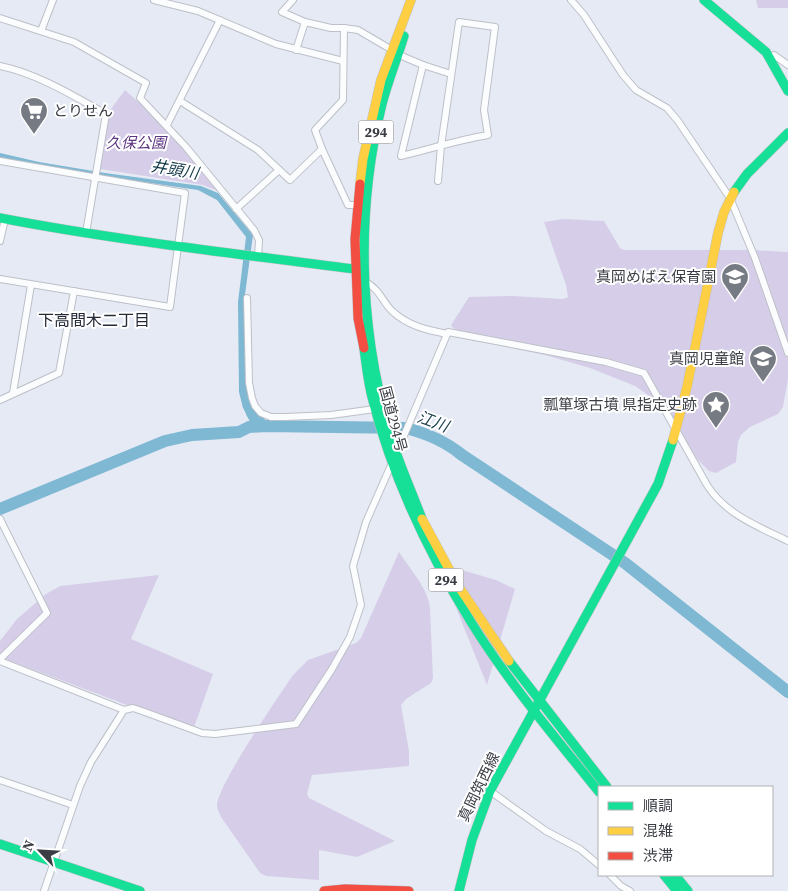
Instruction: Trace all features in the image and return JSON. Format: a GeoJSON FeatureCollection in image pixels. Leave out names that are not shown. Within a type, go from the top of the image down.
{"type":"FeatureCollection","features":[{"type":"Feature","properties":{"kind":"main road","name":"国道294号"},"geometry":{"type":"LineString","coordinates":[[411,0],[370,121],[360,174],[356,205],[354,270],[360,338],[387,436],[396,453],[423,521],[457,583],[494,640],[606,786]]}},
{"type":"Feature","properties":{"kind":"main road","name":"国道294号"},"geometry":{"type":"LineString","coordinates":[[379,412],[364,270],[364,230],[372,152],[394,51],[419,0]]}},
{"type":"Feature","properties":{"kind":"main road"},"geometry":{"type":"LineString","coordinates":[[704,0],[766,52],[788,91]]}},
{"type":"Feature","properties":{"kind":"main road","name":"真岡筑西線"},"geometry":{"type":"LineString","coordinates":[[460,891],[467,850],[490,791],[658,484],[669,457],[722,218],[730,198],[739,184],[788,133]]}},
{"type":"Feature","properties":{"kind":"main road"},"geometry":{"type":"LineString","coordinates":[[2,218],[86,234],[364,270]]}},
{"type":"Feature","properties":{"kind":"main road","name":"国道294号"},"geometry":{"type":"LineString","coordinates":[[387,436],[391,465],[416,524],[451,589],[488,647],[535,711],[598,791]]}},
{"type":"Feature","properties":{"kind":"main road"},"geometry":{"type":"LineString","coordinates":[[0,844],[140,891]]}},
{"type":"Feature","properties":{"kind":"main road"},"geometry":{"type":"LineString","coordinates":[[665,876],[677,891]]}},
{"type":"Feature","properties":{"kind":"main road"},"geometry":{"type":"LineString","coordinates":[[676,876],[688,891]]}},
{"type":"Feature","properties":{"kind":"main road"},"geometry":{"type":"LineString","coordinates":[[324,891],[408,891]]}},
{"type":"Feature","properties":{"kind":"street"},"geometry":{"type":"LineString","coordinates":[[41,31],[53,0]]}},
{"type":"Feature","properties":{"kind":"street"},"geometry":{"type":"LineString","coordinates":[[154,0],[198,11],[276,44],[343,61]]}},
{"type":"Feature","properties":{"kind":"street"},"geometry":{"type":"LineString","coordinates":[[293,0],[282,12],[305,22],[331,28],[358,30],[423,65],[451,74]]}},
{"type":"Feature","properties":{"kind":"street"},"geometry":{"type":"LineString","coordinates":[[571,0],[584,15],[636,90],[667,108],[678,121],[730,198],[755,258],[788,353]]}},
{"type":"Feature","properties":{"kind":"street"},"geometry":{"type":"LineString","coordinates":[[0,18],[74,42],[146,83],[140,98],[167,125],[254,230],[260,240],[256,257]]}},
{"type":"Feature","properties":{"kind":"street"},"geometry":{"type":"LineString","coordinates":[[167,125],[220,20]]}},
{"type":"Feature","properties":{"kind":"street"},"geometry":{"type":"LineString","coordinates":[[296,50],[305,22]]}},
{"type":"Feature","properties":{"kind":"street"},"geometry":{"type":"LineString","coordinates":[[423,65],[401,156],[441,146],[451,142],[488,135],[484,110],[495,27],[459,22],[441,146],[438,181]]}},
{"type":"Feature","properties":{"kind":"street"},"geometry":{"type":"LineString","coordinates":[[344,28],[342,100],[315,130],[322,150],[348,205],[356,205]]}},
{"type":"Feature","properties":{"kind":"street"},"geometry":{"type":"LineString","coordinates":[[770,58],[774,55],[788,65]]}},
{"type":"Feature","properties":{"kind":"street"},"geometry":{"type":"LineString","coordinates":[[0,66],[29,75],[60,88],[106,114],[86,234]]}},
{"type":"Feature","properties":{"kind":"street"},"geometry":{"type":"LineString","coordinates":[[180,101],[258,150],[290,180],[322,150]]}},
{"type":"Feature","properties":{"kind":"street"},"geometry":{"type":"LineString","coordinates":[[0,161],[185,193],[170,307],[0,279]]}},
{"type":"Feature","properties":{"kind":"street"},"geometry":{"type":"LineString","coordinates":[[236,209],[279,170]]}},
{"type":"Feature","properties":{"kind":"street"},"geometry":{"type":"LineString","coordinates":[[0,241],[2,218]]}},
{"type":"Feature","properties":{"kind":"street"},"geometry":{"type":"LineString","coordinates":[[365,281],[374,287],[391,310],[405,322],[421,329],[447,334],[448,332],[606,362],[644,373],[707,485],[717,499],[746,520],[788,541]]}},
{"type":"Feature","properties":{"kind":"street"},"geometry":{"type":"LineString","coordinates":[[13,394],[31,285]]}},
{"type":"Feature","properties":{"kind":"street"},"geometry":{"type":"LineString","coordinates":[[0,400],[59,373],[74,291]]}},
{"type":"Feature","properties":{"kind":"street"},"geometry":{"type":"LineString","coordinates":[[247,298],[249,383],[255,406],[261,413],[271,417],[278,417],[379,412]]}},
{"type":"Feature","properties":{"kind":"street"},"geometry":{"type":"LineString","coordinates":[[0,519],[47,613],[0,660],[124,710],[133,708],[202,733],[214,734],[296,724],[332,669],[353,629],[362,604],[353,566],[366,522],[447,334]]}},
{"type":"Feature","properties":{"kind":"street"},"geometry":{"type":"LineString","coordinates":[[44,891],[73,805],[91,762],[124,710]]}},
{"type":"Feature","properties":{"kind":"street"},"geometry":{"type":"LineString","coordinates":[[0,780],[73,805]]}},
{"type":"Feature","properties":{"kind":"street"},"geometry":{"type":"LineString","coordinates":[[490,791],[546,831],[580,849],[598,864]]}},
{"type":"Feature","properties":{"kind":"street"},"geometry":{"type":"LineString","coordinates":[[611,876],[621,886],[630,891]]}},
{"type":"Feature","properties":{"kind":"green space"},"geometry":{"type":"Polygon","coordinates":[[[756,0],[788,0],[788,8],[758,8],[756,0]]]}},
{"type":"Feature","properties":{"kind":"green space","name":"久保公園"},"geometry":{"type":"Polygon","coordinates":[[[125,90],[188,146],[220,192],[203,185],[100,169],[108,113],[125,90]]]}},
{"type":"Feature","properties":{"kind":"green space"},"geometry":{"type":"Polygon","coordinates":[[[563,219],[604,221],[620,248],[624,250],[753,250],[788,252],[788,379],[783,407],[778,414],[750,427],[741,435],[738,442],[736,462],[716,473],[709,471],[698,460],[668,414],[655,400],[635,386],[590,368],[545,355],[483,342],[453,328],[451,325],[469,297],[513,296],[563,299],[568,297],[566,285],[544,222],[563,219]]]}},
{"type":"Feature","properties":{"kind":"green space"},"geometry":{"type":"Polygon","coordinates":[[[399,552],[426,593],[430,608],[433,678],[431,683],[406,699],[401,705],[409,751],[409,766],[312,775],[307,794],[309,798],[395,841],[357,857],[319,850],[319,880],[266,876],[260,873],[221,817],[217,806],[219,796],[226,780],[249,741],[293,675],[308,660],[356,643],[361,638],[399,552]]]}},
{"type":"Feature","properties":{"kind":"green space"},"geometry":{"type":"Polygon","coordinates":[[[438,563],[496,580],[515,589],[487,685],[438,563]]]}},
{"type":"Feature","properties":{"kind":"green space"},"geometry":{"type":"Polygon","coordinates":[[[159,575],[131,639],[213,674],[193,730],[0,657],[0,641],[17,619],[46,594],[60,586],[159,575]]]}},
{"type":"Feature","properties":{"kind":"water"},"geometry":{"type":"Polygon","coordinates":[[[0,153],[39,162],[105,173],[201,186],[218,193],[253,235],[244,302],[247,400],[256,414],[270,422],[253,422],[243,408],[239,392],[238,302],[246,237],[217,200],[198,190],[67,171],[0,157],[0,153]]]}},
{"type":"Feature","properties":{"kind":"waterway","name":"井頭川"},"geometry":{"type":"LineString","coordinates":[[245,381],[250,409],[259,422]]}},
{"type":"Feature","properties":{"kind":"waterway","name":"江川"},"geometry":{"type":"LineString","coordinates":[[0,509],[165,441],[192,435],[239,432],[249,427],[266,426],[405,428],[428,435],[449,446],[625,563],[788,692]]}},
{"type":"Feature","properties":{"kind":"traffic: fast"},"geometry":{"type":"LineString","coordinates":[[704,0],[766,52],[788,91]]}},
{"type":"Feature","properties":{"kind":"traffic: fast"},"geometry":{"type":"LineString","coordinates":[[404,36],[384,95],[373,147],[367,191],[364,236],[365,281],[368,325],[384,413],[397,455],[422,519]]}},
{"type":"Feature","properties":{"kind":"traffic: fast"},"geometry":{"type":"LineString","coordinates":[[734,192],[747,174],[788,133]]}},
{"type":"Feature","properties":{"kind":"traffic: fast"},"geometry":{"type":"LineString","coordinates":[[0,218],[135,240],[361,270]]}},
{"type":"Feature","properties":{"kind":"traffic: fast"},"geometry":{"type":"LineString","coordinates":[[364,348],[368,379],[380,427],[401,485],[440,569],[471,622],[500,666],[598,791]]}},
{"type":"Feature","properties":{"kind":"traffic: fast"},"geometry":{"type":"LineString","coordinates":[[459,891],[472,840],[490,791],[658,484],[673,440]]}},
{"type":"Feature","properties":{"kind":"traffic: fast"},"geometry":{"type":"LineString","coordinates":[[509,661],[606,786]]}},
{"type":"Feature","properties":{"kind":"traffic: fast"},"geometry":{"type":"LineString","coordinates":[[0,844],[140,891]]}},
{"type":"Feature","properties":{"kind":"traffic: fast"},"geometry":{"type":"LineString","coordinates":[[665,876],[677,891]]}},
{"type":"Feature","properties":{"kind":"traffic: fast"},"geometry":{"type":"LineString","coordinates":[[676,876],[688,891]]}},
{"type":"Feature","properties":{"kind":"traffic: slow"},"geometry":{"type":"LineString","coordinates":[[360,184],[363,159],[381,80],[411,0]]}},
{"type":"Feature","properties":{"kind":"traffic: slow"},"geometry":{"type":"LineString","coordinates":[[673,440],[687,387],[718,233],[724,212],[734,192]]}},
{"type":"Feature","properties":{"kind":"traffic: slow"},"geometry":{"type":"LineString","coordinates":[[422,519],[457,584],[509,661]]}},
{"type":"Feature","properties":{"kind":"traffic: jam"},"geometry":{"type":"LineString","coordinates":[[360,184],[355,239],[358,318],[364,348]]}},
{"type":"Feature","properties":{"kind":"traffic: jam"},"geometry":{"type":"LineString","coordinates":[[324,891],[345,889],[409,891]]}},
{"type":"Feature","properties":{"kind":"place","name":"とりせん"},"geometry":{"type":"Point","coordinates":[34,135]}},
{"type":"Feature","properties":{"kind":"place","name":"真岡めばえ保育園"},"geometry":{"type":"Point","coordinates":[735,301]}},
{"type":"Feature","properties":{"kind":"place","name":"真岡児童館"},"geometry":{"type":"Point","coordinates":[763,383]}},
{"type":"Feature","properties":{"kind":"place","name":"瓢箪塚古墳 県指定史跡"},"geometry":{"type":"Point","coordinates":[716,429]}},
{"type":"Feature","properties":{"kind":"district","name":"下高間木二丁目"},"geometry":{"type":"Point","coordinates":[94,320]}}]}
